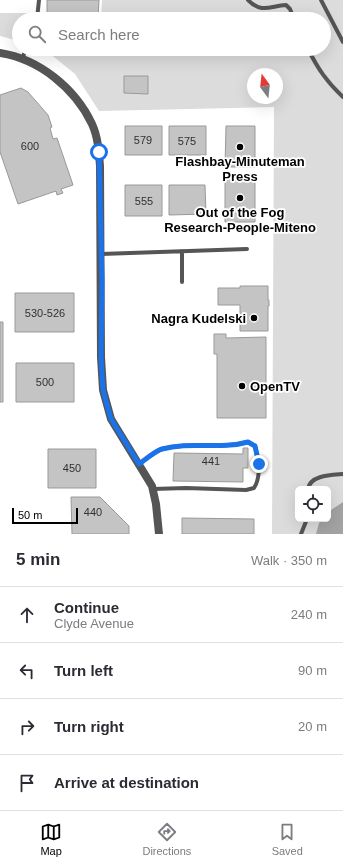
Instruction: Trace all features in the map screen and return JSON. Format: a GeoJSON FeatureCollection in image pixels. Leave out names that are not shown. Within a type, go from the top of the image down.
{"type":"FeatureCollection","features":[{"type":"Feature","properties":{"kind":"street"},"geometry":{"type":"LineString","coordinates":[[0,53],[12,55]]}},
{"type":"Feature","properties":{"kind":"street"},"geometry":{"type":"LineString","coordinates":[[14,56],[41,68],[67,88],[80,104],[92,124],[96,138],[100,166],[101,357],[103,390],[111,419],[153,489],[156,504],[158,534]]}},
{"type":"Feature","properties":{"kind":"lane"},"geometry":{"type":"LineString","coordinates":[[38,12],[39,0]]}},
{"type":"Feature","properties":{"kind":"lane"},"geometry":{"type":"LineString","coordinates":[[248,0],[259,8],[267,9],[286,5],[291,12]]}},
{"type":"Feature","properties":{"kind":"lane"},"geometry":{"type":"LineString","coordinates":[[321,0],[327,12]]}},
{"type":"Feature","properties":{"kind":"lane"},"geometry":{"type":"LineString","coordinates":[[331,19],[343,42]]}},
{"type":"Feature","properties":{"kind":"lane"},"geometry":{"type":"LineString","coordinates":[[312,56],[318,69],[343,97]]}},
{"type":"Feature","properties":{"kind":"lane"},"geometry":{"type":"LineString","coordinates":[[101,254],[248,249]]}},
{"type":"Feature","properties":{"kind":"lane"},"geometry":{"type":"LineString","coordinates":[[182,251],[182,282]]}},
{"type":"Feature","properties":{"kind":"lane"},"geometry":{"type":"LineString","coordinates":[[139,464],[161,449],[179,446],[232,446],[248,442],[255,446],[259,464],[257,483],[254,488],[246,490],[186,488],[153,489]]}},
{"type":"Feature","properties":{"kind":"lane"},"geometry":{"type":"LineString","coordinates":[[308,486],[313,480],[319,477],[343,474]]}},
{"type":"Feature","properties":{"kind":"lane"},"geometry":{"type":"LineString","coordinates":[[301,534],[306,522]]}},
{"type":"Feature","properties":{"kind":"shaded area"},"geometry":{"type":"Polygon","coordinates":[[[102,0],[343,0],[343,534],[272,534],[274,107],[99,111],[75,74],[52,56],[331,56],[331,12],[101,12],[102,0]]]}},
{"type":"Feature","properties":{"kind":"shaded area"},"geometry":{"type":"Polygon","coordinates":[[[0,13],[12,13],[12,39],[0,36],[0,13]]]}},
{"type":"Feature","properties":{"kind":"shaded area"},"geometry":{"type":"Polygon","coordinates":[[[343,502],[343,534],[316,534],[320,522],[331,522],[331,510],[343,502]]]}},
{"type":"Feature","properties":{"kind":"building"},"geometry":{"type":"Polygon","coordinates":[[[47,0],[99,0],[98,12],[47,12],[47,0]]]}},
{"type":"Feature","properties":{"kind":"building"},"geometry":{"type":"Polygon","coordinates":[[[124,76],[148,76],[148,94],[124,93],[124,76]]]}},
{"type":"Feature","properties":{"kind":"building"},"geometry":{"type":"Polygon","coordinates":[[[21,88],[28,92],[48,115],[52,127],[50,128],[53,139],[57,138],[73,185],[61,189],[63,193],[57,195],[56,191],[18,204],[0,152],[0,95],[21,88]]]}},
{"type":"Feature","properties":{"kind":"building"},"geometry":{"type":"Polygon","coordinates":[[[125,126],[162,126],[162,155],[125,155],[125,126]]]}},
{"type":"Feature","properties":{"kind":"building"},"geometry":{"type":"Polygon","coordinates":[[[169,126],[206,126],[206,155],[169,155],[169,126]]]}},
{"type":"Feature","properties":{"kind":"building","name":"Flashbay-Minuteman Press"},"geometry":{"type":"Polygon","coordinates":[[[226,126],[255,126],[255,167],[225,167],[226,126]]]}},
{"type":"Feature","properties":{"kind":"building","name":"Out of the Fog Research-People-Miteno"},"geometry":{"type":"Polygon","coordinates":[[[225,175],[255,175],[255,222],[225,222],[225,175]]]}},
{"type":"Feature","properties":{"kind":"building"},"geometry":{"type":"Polygon","coordinates":[[[125,185],[162,185],[162,216],[125,216],[125,185]]]}},
{"type":"Feature","properties":{"kind":"building"},"geometry":{"type":"Polygon","coordinates":[[[169,185],[205,185],[206,214],[169,215],[169,185]]]}},
{"type":"Feature","properties":{"kind":"building","name":"Nagra Kudelski"},"geometry":{"type":"Polygon","coordinates":[[[240,286],[268,286],[268,331],[240,331],[240,305],[218,305],[218,288],[240,288],[240,286]]]}},
{"type":"Feature","properties":{"kind":"building"},"geometry":{"type":"Polygon","coordinates":[[[15,293],[74,293],[74,332],[15,332],[15,293]]]}},
{"type":"Feature","properties":{"kind":"building"},"geometry":{"type":"Polygon","coordinates":[[[0,322],[3,322],[3,402],[0,402],[0,322]]]}},
{"type":"Feature","properties":{"kind":"building","name":"OpenTV"},"geometry":{"type":"Polygon","coordinates":[[[214,334],[226,334],[226,338],[266,337],[266,418],[217,418],[217,354],[214,354],[214,334]]]}},
{"type":"Feature","properties":{"kind":"building"},"geometry":{"type":"Polygon","coordinates":[[[16,363],[74,363],[74,402],[16,402],[16,363]]]}},
{"type":"Feature","properties":{"kind":"building"},"geometry":{"type":"Polygon","coordinates":[[[243,448],[248,448],[248,468],[243,468],[243,482],[173,481],[174,453],[243,454],[243,448]]]}},
{"type":"Feature","properties":{"kind":"building"},"geometry":{"type":"Polygon","coordinates":[[[48,449],[96,449],[96,488],[48,488],[48,449]]]}},
{"type":"Feature","properties":{"kind":"building"},"geometry":{"type":"Polygon","coordinates":[[[71,497],[100,497],[129,526],[129,534],[72,534],[71,497]]]}},
{"type":"Feature","properties":{"kind":"building"},"geometry":{"type":"Polygon","coordinates":[[[182,518],[254,519],[254,534],[182,534],[182,518]]]}},
{"type":"Feature","properties":{"kind":"place","name":"Flashbay-Minuteman Press"},"geometry":{"type":"Point","coordinates":[240,147]}},
{"type":"Feature","properties":{"kind":"place","name":"Out of the Fog Research-People-Miteno"},"geometry":{"type":"Point","coordinates":[240,198]}},
{"type":"Feature","properties":{"kind":"place","name":"Nagra Kudelski"},"geometry":{"type":"Point","coordinates":[254,318]}},
{"type":"Feature","properties":{"kind":"place","name":"OpenTV"},"geometry":{"type":"Point","coordinates":[242,386]}},
{"type":"Feature","properties":{"kind":"route"},"geometry":{"type":"LineString","coordinates":[[99,152],[102,280],[101,357],[103,390],[111,419],[139,464],[161,449],[179,446],[232,446],[248,442],[255,446],[259,464]]}}]}
